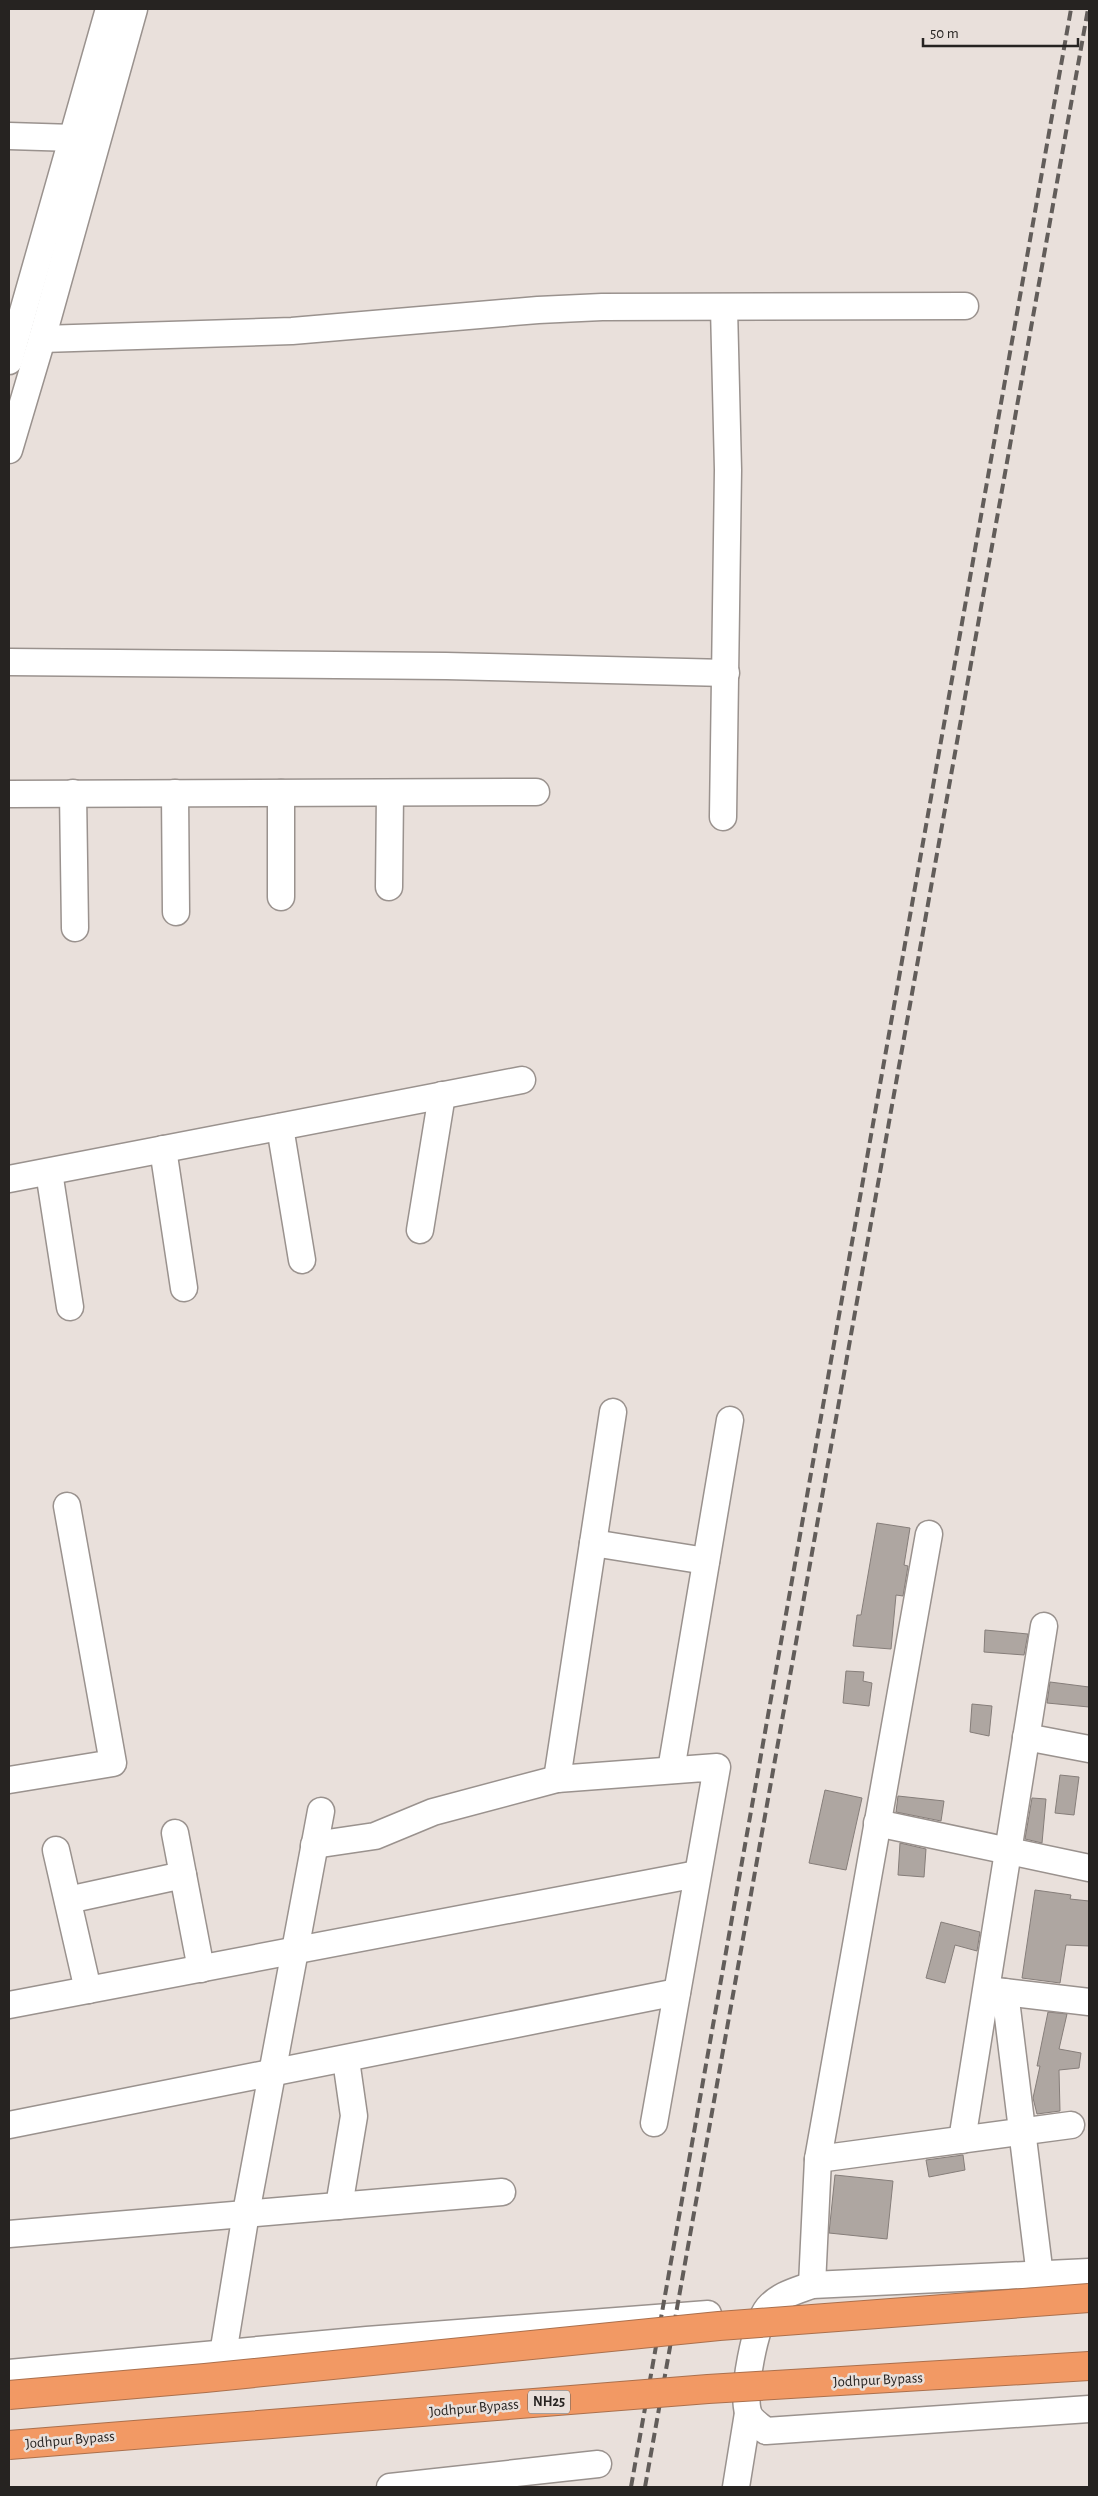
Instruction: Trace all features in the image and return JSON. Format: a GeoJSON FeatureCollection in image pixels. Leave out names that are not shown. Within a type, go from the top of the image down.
{"type":"FeatureCollection","features":[{"type":"Feature","properties":{"kind":"highway"},"geometry":{"type":"LineString","coordinates":[[9,2395],[205,2378],[719,2326],[1089,2298]]}},
{"type":"Feature","properties":{"kind":"highway","name":"Jodhpur Bypass"},"geometry":{"type":"LineString","coordinates":[[9,2445],[708,2390],[1089,2366]]}},
{"type":"Feature","properties":{"kind":"street"},"geometry":{"type":"LineString","coordinates":[[9,361],[74,138],[109,9]]}},
{"type":"Feature","properties":{"kind":"street"},"geometry":{"type":"LineString","coordinates":[[9,450],[134,9]]}},
{"type":"Feature","properties":{"kind":"street"},"geometry":{"type":"LineString","coordinates":[[9,136],[74,138]]}},
{"type":"Feature","properties":{"kind":"street"},"geometry":{"type":"LineString","coordinates":[[42,339],[292,331],[538,310],[602,307],[965,306]]}},
{"type":"Feature","properties":{"kind":"street"},"geometry":{"type":"LineString","coordinates":[[724,308],[728,425],[724,817]]}},
{"type":"Feature","properties":{"kind":"street"},"geometry":{"type":"LineString","coordinates":[[9,662],[446,666],[726,673]]}},
{"type":"Feature","properties":{"kind":"street"},"geometry":{"type":"LineString","coordinates":[[9,794],[536,792]]}},
{"type":"Feature","properties":{"kind":"street"},"geometry":{"type":"LineString","coordinates":[[175,793],[176,912]]}},
{"type":"Feature","properties":{"kind":"street"},"geometry":{"type":"LineString","coordinates":[[281,793],[281,897]]}},
{"type":"Feature","properties":{"kind":"street"},"geometry":{"type":"LineString","coordinates":[[389,887],[390,793]]}},
{"type":"Feature","properties":{"kind":"street"},"geometry":{"type":"LineString","coordinates":[[73,794],[75,928]]}},
{"type":"Feature","properties":{"kind":"street"},"geometry":{"type":"LineString","coordinates":[[9,1179],[522,1080]]}},
{"type":"Feature","properties":{"kind":"street"},"geometry":{"type":"LineString","coordinates":[[420,1230],[442,1096]]}},
{"type":"Feature","properties":{"kind":"street"},"geometry":{"type":"LineString","coordinates":[[280,1127],[302,1260]]}},
{"type":"Feature","properties":{"kind":"street"},"geometry":{"type":"LineString","coordinates":[[163,1149],[184,1288]]}},
{"type":"Feature","properties":{"kind":"street"},"geometry":{"type":"LineString","coordinates":[[49,1172],[70,1307]]}},
{"type":"Feature","properties":{"kind":"street"},"geometry":{"type":"LineString","coordinates":[[558,1778],[612,1412]]}},
{"type":"Feature","properties":{"kind":"street"},"geometry":{"type":"LineString","coordinates":[[671,1770],[730,1420]]}},
{"type":"Feature","properties":{"kind":"street"},"geometry":{"type":"LineString","coordinates":[[9,1780],[113,1764],[67,1506]]}},
{"type":"Feature","properties":{"kind":"street"},"geometry":{"type":"LineString","coordinates":[[812,2285],[818,2159],[929,1534]]}},
{"type":"Feature","properties":{"kind":"street"},"geometry":{"type":"LineString","coordinates":[[593,1543],[706,1561]]}},
{"type":"Feature","properties":{"kind":"street"},"geometry":{"type":"LineString","coordinates":[[962,2140],[995,1991],[1008,1851],[1044,1626]]}},
{"type":"Feature","properties":{"kind":"street"},"geometry":{"type":"LineString","coordinates":[[1026,1737],[1089,1749]]}},
{"type":"Feature","properties":{"kind":"street"},"geometry":{"type":"LineString","coordinates":[[314,1845],[375,1836],[433,1812],[558,1778],[717,1767],[654,2124]]}},
{"type":"Feature","properties":{"kind":"street"},"geometry":{"type":"LineString","coordinates":[[223,2354],[246,2214],[321,1811]]}},
{"type":"Feature","properties":{"kind":"street"},"geometry":{"type":"LineString","coordinates":[[878,1823],[1089,1868]]}},
{"type":"Feature","properties":{"kind":"street"},"geometry":{"type":"LineString","coordinates":[[175,1833],[201,1968]]}},
{"type":"Feature","properties":{"kind":"street"},"geometry":{"type":"LineString","coordinates":[[56,1850],[88,1990]]}},
{"type":"Feature","properties":{"kind":"street"},"geometry":{"type":"LineString","coordinates":[[9,2005],[698,1874]]}},
{"type":"Feature","properties":{"kind":"street"},"geometry":{"type":"LineString","coordinates":[[68,1900],[183,1875]]}},
{"type":"Feature","properties":{"kind":"street"},"geometry":{"type":"LineString","coordinates":[[995,1991],[1089,2002]]}},
{"type":"Feature","properties":{"kind":"street"},"geometry":{"type":"LineString","coordinates":[[995,1991],[1020,2132],[1040,2276]]}},
{"type":"Feature","properties":{"kind":"street"},"geometry":{"type":"LineString","coordinates":[[9,2125],[346,2060],[677,1992]]}},
{"type":"Feature","properties":{"kind":"street"},"geometry":{"type":"LineString","coordinates":[[339,2206],[354,2116],[346,2060]]}},
{"type":"Feature","properties":{"kind":"street"},"geometry":{"type":"LineString","coordinates":[[818,2159],[1071,2126]]}},
{"type":"Feature","properties":{"kind":"street"},"geometry":{"type":"LineString","coordinates":[[9,2234],[502,2192]]}},
{"type":"Feature","properties":{"kind":"street"},"geometry":{"type":"LineString","coordinates":[[736,2487],[748,2414],[746,2395],[755,2338],[759,2323],[768,2308],[780,2297],[812,2285],[1040,2276],[1089,2272]]}},
{"type":"Feature","properties":{"kind":"street"},"geometry":{"type":"LineString","coordinates":[[9,2373],[367,2340],[768,2308]]}},
{"type":"Feature","properties":{"kind":"street"},"geometry":{"type":"LineString","coordinates":[[748,2414],[766,2430],[1089,2410]]}},
{"type":"Feature","properties":{"kind":"street"},"geometry":{"type":"LineString","coordinates":[[390,2487],[598,2464]]}},
{"type":"Feature","properties":{"kind":"building"},"geometry":{"type":"Polygon","coordinates":[[[877,1523],[910,1528],[904,1565],[908,1566],[903,1596],[896,1595],[891,1649],[853,1646],[857,1615],[861,1615],[877,1523]]]}},
{"type":"Feature","properties":{"kind":"building"},"geometry":{"type":"Polygon","coordinates":[[[985,1630],[1028,1634],[1024,1655],[984,1652],[985,1630]]]}},
{"type":"Feature","properties":{"kind":"building"},"geometry":{"type":"Polygon","coordinates":[[[846,1671],[864,1672],[863,1681],[872,1683],[869,1706],[843,1703],[846,1671]]]}},
{"type":"Feature","properties":{"kind":"building"},"geometry":{"type":"Polygon","coordinates":[[[1050,1682],[1089,1687],[1089,1707],[1047,1703],[1050,1682]]]}},
{"type":"Feature","properties":{"kind":"building"},"geometry":{"type":"Polygon","coordinates":[[[972,1704],[992,1706],[989,1736],[970,1732],[972,1704]]]}},
{"type":"Feature","properties":{"kind":"building"},"geometry":{"type":"Polygon","coordinates":[[[1060,1775],[1079,1777],[1074,1815],[1055,1813],[1060,1775]]]}},
{"type":"Feature","properties":{"kind":"building"},"geometry":{"type":"Polygon","coordinates":[[[825,1790],[862,1798],[846,1870],[809,1863],[825,1790]]]}},
{"type":"Feature","properties":{"kind":"building"},"geometry":{"type":"Polygon","coordinates":[[[898,1796],[944,1801],[941,1821],[896,1812],[898,1796]]]}},
{"type":"Feature","properties":{"kind":"building"},"geometry":{"type":"Polygon","coordinates":[[[1032,1798],[1046,1799],[1042,1843],[1025,1839],[1032,1798]]]}},
{"type":"Feature","properties":{"kind":"building"},"geometry":{"type":"Polygon","coordinates":[[[900,1843],[926,1849],[924,1877],[898,1875],[900,1843]]]}},
{"type":"Feature","properties":{"kind":"building"},"geometry":{"type":"Polygon","coordinates":[[[1035,1890],[1071,1895],[1070,1899],[1089,1901],[1089,1946],[1066,1945],[1060,1983],[1022,1978],[1035,1890]]]}},
{"type":"Feature","properties":{"kind":"building"},"geometry":{"type":"Polygon","coordinates":[[[941,1922],[980,1932],[977,1951],[955,1945],[945,1983],[926,1978],[941,1922]]]}},
{"type":"Feature","properties":{"kind":"building"},"geometry":{"type":"Polygon","coordinates":[[[1048,2012],[1067,2014],[1059,2049],[1081,2053],[1079,2068],[1059,2070],[1060,2111],[1037,2114],[1033,2098],[1040,2066],[1037,2066],[1048,2012]]]}},
{"type":"Feature","properties":{"kind":"building"},"geometry":{"type":"Polygon","coordinates":[[[963,2155],[965,2170],[929,2177],[926,2160],[963,2155]]]}},
{"type":"Feature","properties":{"kind":"building"},"geometry":{"type":"Polygon","coordinates":[[[835,2175],[893,2181],[887,2239],[829,2233],[835,2175]]]}},
{"type":"Feature","properties":{"kind":"railway"},"geometry":{"type":"LineString","coordinates":[[631,2487],[1071,9]]}},
{"type":"Feature","properties":{"kind":"railway"},"geometry":{"type":"LineString","coordinates":[[645,2487],[1088,9]]}}]}
